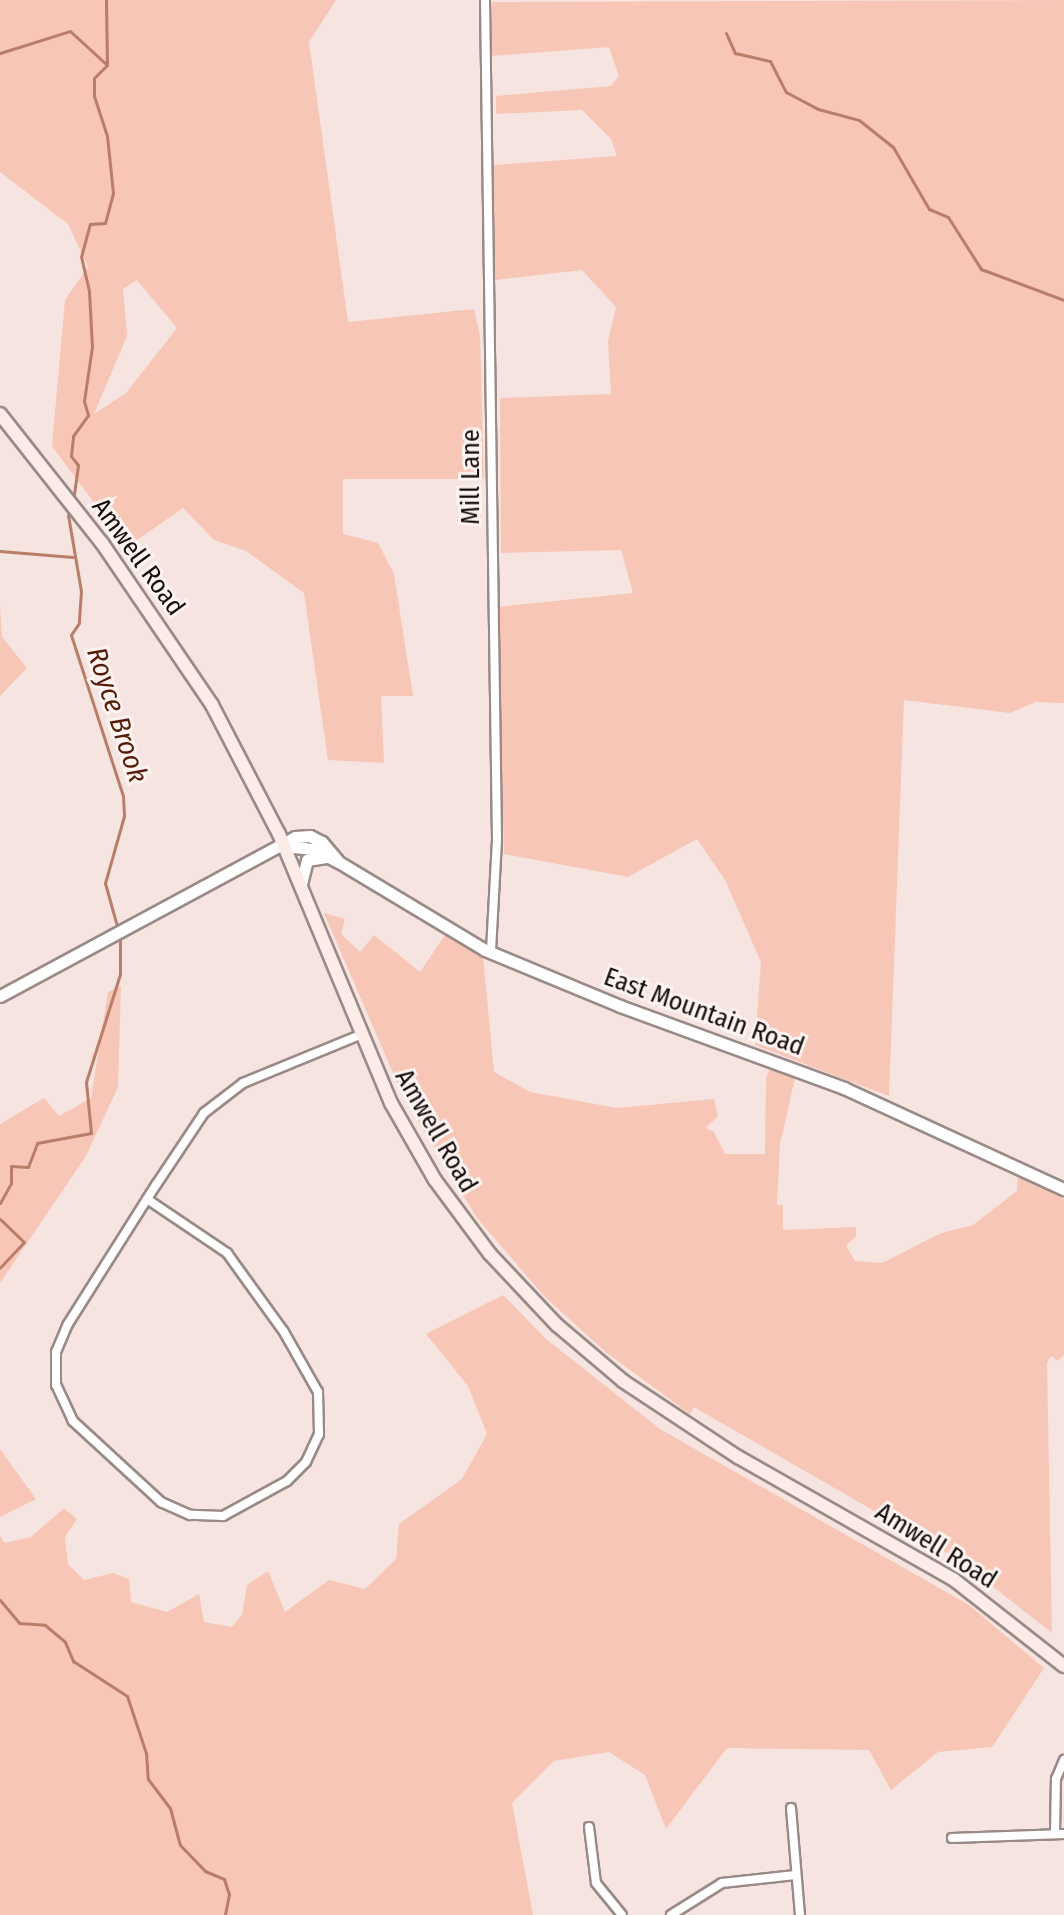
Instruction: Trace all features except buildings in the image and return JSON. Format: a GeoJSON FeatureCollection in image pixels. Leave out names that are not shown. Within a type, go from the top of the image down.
{"type":"FeatureCollection","features":[{"type":"Feature","properties":{"kind":"main road","name":"Amwell Road"},"geometry":{"type":"LineString","coordinates":[[0,414],[86,521],[191,671],[284,846],[360,1035],[391,1103],[435,1180],[490,1254],[557,1325],[679,1422],[953,1579],[1064,1666]]}},
{"type":"Feature","properties":{"kind":"street","name":"Mill Lane"},"geometry":{"type":"LineString","coordinates":[[485,0],[497,840],[491,952]]}},
{"type":"Feature","properties":{"kind":"street","name":"East Mountain Road"},"geometry":{"type":"LineString","coordinates":[[0,996],[284,846],[310,836],[332,859],[491,952],[869,1098],[1064,1189]]}},
{"type":"Feature","properties":{"kind":"street"},"geometry":{"type":"LineString","coordinates":[[301,889],[303,866],[312,857],[332,859]]}},
{"type":"Feature","properties":{"kind":"street"},"geometry":{"type":"LineString","coordinates":[[147,1199],[227,1253],[301,1358],[318,1392],[319,1434],[306,1462],[287,1481],[223,1516],[190,1515],[161,1502],[73,1421],[56,1385],[56,1352],[64,1331],[147,1199],[196,1124],[218,1099],[255,1077],[360,1035]]}},
{"type":"Feature","properties":{"kind":"street"},"geometry":{"type":"LineString","coordinates":[[952,1838],[1060,1834],[1054,1794],[1064,1760]]}},
{"type":"Feature","properties":{"kind":"street"},"geometry":{"type":"LineString","coordinates":[[791,1808],[800,1915]]}},
{"type":"Feature","properties":{"kind":"street"},"geometry":{"type":"LineString","coordinates":[[589,1827],[596,1883],[622,1915]]}},
{"type":"Feature","properties":{"kind":"street"},"geometry":{"type":"LineString","coordinates":[[671,1915],[722,1883],[796,1875]]}},
{"type":"Feature","properties":{"kind":"shaded area"},"geometry":{"type":"Polygon","coordinates":[[[0,0],[336,0],[309,42],[348,322],[474,309],[480,337],[484,479],[343,479],[343,534],[378,543],[394,574],[413,696],[381,696],[384,763],[328,760],[304,593],[246,551],[214,540],[183,508],[127,547],[52,446],[65,300],[88,267],[68,224],[0,172],[0,0]],[[137,280],[123,289],[127,336],[94,414],[126,393],[177,328],[137,280]]]}},
{"type":"Feature","properties":{"kind":"shaded area"},"geometry":{"type":"Polygon","coordinates":[[[1064,0],[1064,703],[1036,702],[1010,713],[904,700],[889,1096],[755,1045],[761,962],[725,880],[697,839],[628,877],[504,854],[497,607],[633,593],[621,550],[501,553],[500,398],[611,394],[608,341],[616,307],[582,270],[495,280],[493,165],[617,156],[611,139],[582,110],[496,114],[496,96],[611,86],[619,76],[609,47],[492,56],[492,2],[1064,0]]]}},
{"type":"Feature","properties":{"kind":"shaded area"},"geometry":{"type":"Polygon","coordinates":[[[0,606],[2,637],[27,668],[0,696],[0,606]]]}},
{"type":"Feature","properties":{"kind":"shaded area"},"geometry":{"type":"Polygon","coordinates":[[[324,913],[345,919],[341,934],[360,952],[374,935],[420,972],[445,935],[483,957],[494,1072],[530,1092],[617,1108],[714,1099],[718,1116],[706,1128],[714,1132],[725,1154],[765,1154],[766,1077],[771,1068],[795,1078],[780,1144],[777,1205],[783,1205],[783,1230],[856,1227],[856,1236],[846,1246],[855,1261],[882,1263],[941,1233],[973,1225],[1017,1191],[1018,1174],[1064,1199],[1064,1355],[1058,1361],[1051,1356],[1047,1363],[1052,1633],[959,1560],[694,1407],[690,1414],[607,1353],[546,1298],[477,1218],[403,1096],[324,913]]]}},
{"type":"Feature","properties":{"kind":"shaded area"},"geometry":{"type":"Polygon","coordinates":[[[121,986],[118,1087],[86,1156],[0,1283],[0,1124],[44,1098],[59,1116],[91,1098],[108,992],[121,986]]]}},
{"type":"Feature","properties":{"kind":"shaded area"},"geometry":{"type":"Polygon","coordinates":[[[503,1295],[546,1339],[660,1429],[969,1605],[1044,1668],[992,1747],[938,1752],[891,1790],[869,1750],[727,1748],[666,1829],[645,1775],[609,1752],[554,1761],[512,1803],[533,1915],[0,1915],[0,1536],[5,1543],[31,1537],[64,1508],[77,1519],[65,1537],[68,1564],[84,1580],[113,1573],[129,1579],[131,1602],[167,1612],[199,1594],[204,1622],[232,1627],[242,1615],[247,1585],[268,1571],[285,1612],[329,1580],[365,1589],[396,1559],[399,1524],[462,1479],[487,1434],[468,1386],[426,1334],[503,1295]]]}},
{"type":"Feature","properties":{"kind":"shaded area"},"geometry":{"type":"Polygon","coordinates":[[[0,1449],[36,1499],[0,1517],[0,1449]]]}},
{"type":"Feature","properties":{"kind":"waterway","name":"Royce Brook"},"geometry":{"type":"LineString","coordinates":[[74,494],[78,465],[71,456],[73,436],[88,415],[84,401],[92,347],[89,291],[81,257],[90,224],[105,223],[113,193],[107,136],[94,96],[94,78],[107,65],[106,0]]}},
{"type":"Feature","properties":{"kind":"waterway"},"geometry":{"type":"LineString","coordinates":[[0,53],[70,31],[106,64]]}},
{"type":"Feature","properties":{"kind":"waterway"},"geometry":{"type":"LineString","coordinates":[[726,33],[735,53],[770,61],[786,92],[818,109],[859,120],[893,147],[929,209],[948,217],[981,269],[1064,300]]}},
{"type":"Feature","properties":{"kind":"waterway","name":"Royce Brook"},"geometry":{"type":"LineString","coordinates":[[68,515],[81,591],[79,623],[71,635],[123,796],[124,816],[105,883],[117,926]]}},
{"type":"Feature","properties":{"kind":"waterway"},"geometry":{"type":"LineString","coordinates":[[0,551],[73,557]]}},
{"type":"Feature","properties":{"kind":"waterway","name":"Royce Brook"},"geometry":{"type":"LineString","coordinates":[[0,1203],[11,1183],[11,1166],[28,1167],[37,1143],[91,1133],[86,1082],[120,974],[120,940]]}},
{"type":"Feature","properties":{"kind":"waterway","name":"Royce Brook"},"geometry":{"type":"LineString","coordinates":[[0,1219],[24,1242],[0,1268]]}},
{"type":"Feature","properties":{"kind":"waterway","name":"Royce Brook"},"geometry":{"type":"LineString","coordinates":[[0,1600],[19,1623],[45,1625],[65,1642],[73,1661],[127,1696],[146,1753],[148,1779],[170,1808],[180,1845],[205,1871],[224,1879],[229,1894],[225,1915]]}}]}
